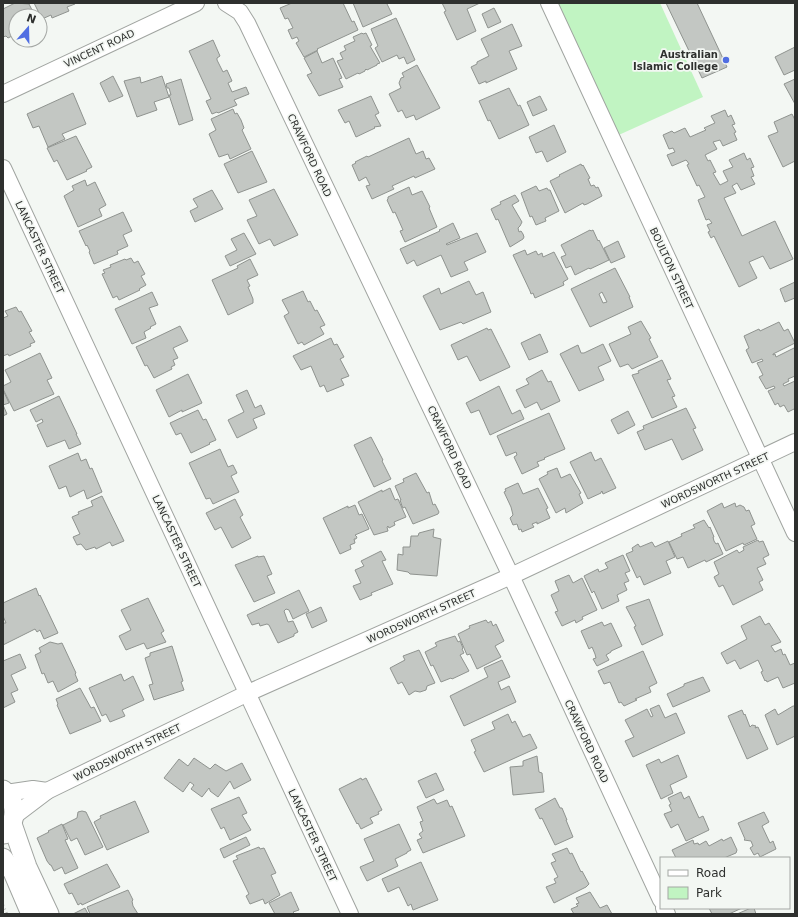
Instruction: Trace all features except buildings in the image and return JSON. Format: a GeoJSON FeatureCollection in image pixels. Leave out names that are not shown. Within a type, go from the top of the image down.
{"type":"FeatureCollection","features":[{"type":"Feature","properties":{"kind":"street","name":"VINCENT ROAD"},"geometry":{"type":"LineString","coordinates":[[3,94],[196,3]]}},
{"type":"Feature","properties":{"kind":"street","name":"CRAWFORD ROAD"},"geometry":{"type":"LineString","coordinates":[[226,3],[240,12],[247,23],[511,576],[660,898]]}},
{"type":"Feature","properties":{"kind":"street","name":"BOULTON STREET"},"geometry":{"type":"LineString","coordinates":[[549,3],[795,533]]}},
{"type":"Feature","properties":{"kind":"street","name":"LANCASTER STREET"},"geometry":{"type":"LineString","coordinates":[[3,168],[350,914]]}},
{"type":"Feature","properties":{"kind":"street","name":"WORDSWORTH STREET"},"geometry":{"type":"LineString","coordinates":[[10,825],[47,791],[248,693],[511,576],[795,442]]}},
{"type":"Feature","properties":{"kind":"street","name":"WORDSWORTH STREET"},"geometry":{"type":"LineString","coordinates":[[4,792],[33,790],[47,791]]}},
{"type":"Feature","properties":{"kind":"street"},"geometry":{"type":"LineString","coordinates":[[4,792],[11,799],[14,808],[10,825],[27,867],[49,914]]}},
{"type":"Feature","properties":{"kind":"street"},"geometry":{"type":"LineString","coordinates":[[3,858],[13,872],[31,914]]}},
{"type":"Feature","properties":{"kind":"path"},"geometry":{"type":"LineString","coordinates":[[3,906],[7,914]]}},
{"type":"Feature","properties":{"kind":"green space"},"geometry":{"type":"Polygon","coordinates":[[[549,3],[660,3],[703,97],[612,138],[549,3]]]}},
{"type":"Feature","properties":{"kind":"place","name":"Australian Islamic College"},"geometry":{"type":"Point","coordinates":[726,60]}}]}
